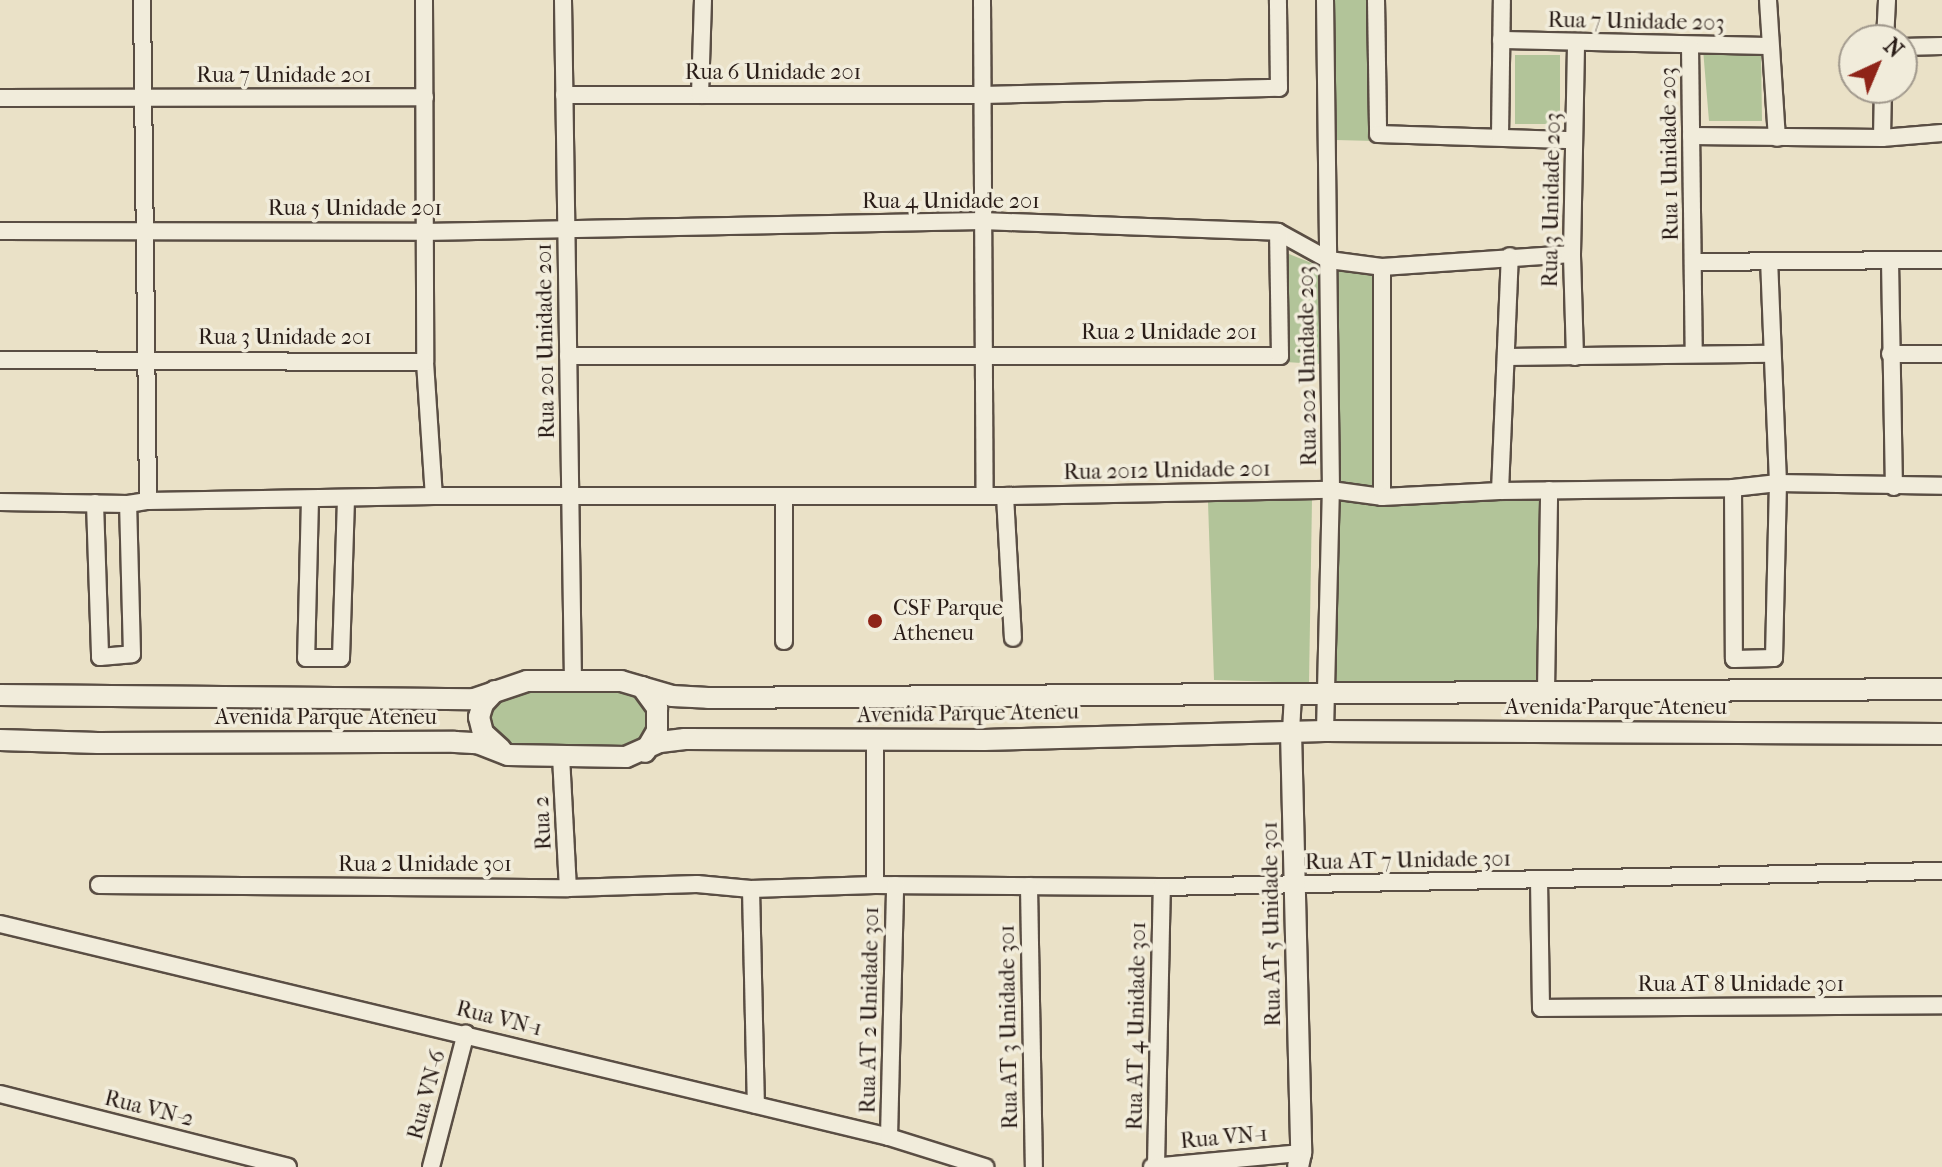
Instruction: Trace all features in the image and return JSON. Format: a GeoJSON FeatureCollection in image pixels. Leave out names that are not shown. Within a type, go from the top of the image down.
{"type":"FeatureCollection","features":[{"type":"Feature","properties":{"kind":"street"},"geometry":{"type":"LineString","coordinates":[[142,0],[148,501]]}},
{"type":"Feature","properties":{"kind":"street"},"geometry":{"type":"LineString","coordinates":[[424,0],[425,362],[434,496]]}},
{"type":"Feature","properties":{"kind":"street","name":"Rua 201 Unidade 201"},"geometry":{"type":"LineString","coordinates":[[563,0],[573,681]]}},
{"type":"Feature","properties":{"kind":"street"},"geometry":{"type":"LineString","coordinates":[[700,95],[703,0]]}},
{"type":"Feature","properties":{"kind":"street"},"geometry":{"type":"LineString","coordinates":[[982,0],[985,494]]}},
{"type":"Feature","properties":{"kind":"street","name":"Rua 6 Unidade 201"},"geometry":{"type":"LineString","coordinates":[[564,95],[982,95],[1279,88],[1278,0]]}},
{"type":"Feature","properties":{"kind":"street","name":"Rua 202 Unidade 203"},"geometry":{"type":"LineString","coordinates":[[1325,0],[1331,490],[1325,731]]}},
{"type":"Feature","properties":{"kind":"street"},"geometry":{"type":"LineString","coordinates":[[1376,0],[1378,134],[1574,140]]}},
{"type":"Feature","properties":{"kind":"street"},"geometry":{"type":"LineString","coordinates":[[1500,136],[1502,0]]}},
{"type":"Feature","properties":{"kind":"street"},"geometry":{"type":"LineString","coordinates":[[1768,0],[1777,138]]}},
{"type":"Feature","properties":{"kind":"street"},"geometry":{"type":"LineString","coordinates":[[1886,24],[1887,0]]}},
{"type":"Feature","properties":{"kind":"street","name":"Rua 7 Unidade 203"},"geometry":{"type":"LineString","coordinates":[[1501,40],[1770,46]]}},
{"type":"Feature","properties":{"kind":"street","name":"Rua 3 Unidade 203"},"geometry":{"type":"LineString","coordinates":[[1575,357],[1572,254],[1576,44]]}},
{"type":"Feature","properties":{"kind":"street","name":"Rua 1 Unidade 203"},"geometry":{"type":"LineString","coordinates":[[1690,46],[1694,353]]}},
{"type":"Feature","properties":{"kind":"street"},"geometry":{"type":"LineString","coordinates":[[1918,47],[1942,46]]}},
{"type":"Feature","properties":{"kind":"street","name":"Rua 7 Unidade 201"},"geometry":{"type":"LineString","coordinates":[[0,98],[425,97]]}},
{"type":"Feature","properties":{"kind":"street"},"geometry":{"type":"LineString","coordinates":[[1882,138],[1883,104]]}},
{"type":"Feature","properties":{"kind":"street"},"geometry":{"type":"LineString","coordinates":[[1691,136],[1882,138],[1942,133]]}},
{"type":"Feature","properties":{"kind":"street","name":"Rua 4 Unidade 201"},"geometry":{"type":"LineString","coordinates":[[566,230],[982,221],[1278,232],[1329,260]]}},
{"type":"Feature","properties":{"kind":"street","name":"Rua 5 Unidade 201"},"geometry":{"type":"LineString","coordinates":[[0,231],[566,230]]}},
{"type":"Feature","properties":{"kind":"street","name":"Rua 2 Unidade 201"},"geometry":{"type":"LineString","coordinates":[[568,356],[982,353],[1280,356],[1278,232]]}},
{"type":"Feature","properties":{"kind":"street"},"geometry":{"type":"LineString","coordinates":[[1329,260],[1382,267],[1572,254]]}},
{"type":"Feature","properties":{"kind":"street","name":"Rua 3 Unidade 203"},"geometry":{"type":"LineString","coordinates":[[1500,491],[1510,256]]}},
{"type":"Feature","properties":{"kind":"street","name":"Rua 1 Unidade 203"},"geometry":{"type":"LineString","coordinates":[[1693,262],[1942,260]]}},
{"type":"Feature","properties":{"kind":"street"},"geometry":{"type":"LineString","coordinates":[[1890,261],[1894,487]]}},
{"type":"Feature","properties":{"kind":"street"},"geometry":{"type":"LineString","coordinates":[[1733,488],[1734,659],[1774,658],[1778,483],[1769,263]]}},
{"type":"Feature","properties":{"kind":"street"},"geometry":{"type":"LineString","coordinates":[[1382,267],[1382,497]]}},
{"type":"Feature","properties":{"kind":"street"},"geometry":{"type":"LineString","coordinates":[[1507,357],[1771,354]]}},
{"type":"Feature","properties":{"kind":"street"},"geometry":{"type":"LineString","coordinates":[[1890,354],[1942,354]]}},
{"type":"Feature","properties":{"kind":"street","name":"Rua 3 Unidade 201"},"geometry":{"type":"LineString","coordinates":[[0,360],[425,362]]}},
{"type":"Feature","properties":{"kind":"street","name":"Rua 2012 Unidade 201"},"geometry":{"type":"LineString","coordinates":[[0,502],[128,504],[148,501],[346,500],[434,496],[1005,496],[1331,490],[1382,497],[1500,491],[1733,488],[1778,483],[1942,486]]}},
{"type":"Feature","properties":{"kind":"street"},"geometry":{"type":"LineString","coordinates":[[1546,691],[1549,490]]}},
{"type":"Feature","properties":{"kind":"street"},"geometry":{"type":"LineString","coordinates":[[784,496],[784,641]]}},
{"type":"Feature","properties":{"kind":"street"},"geometry":{"type":"LineString","coordinates":[[1005,496],[1013,638]]}},
{"type":"Feature","properties":{"kind":"street"},"geometry":{"type":"LineString","coordinates":[[310,499],[306,658],[341,658],[346,500]]}},
{"type":"Feature","properties":{"kind":"street"},"geometry":{"type":"LineString","coordinates":[[95,503],[100,657],[132,654],[128,504]]}},
{"type":"Feature","properties":{"kind":"street","name":"Avenida Parque Ateneu"},"geometry":{"type":"LineString","coordinates":[[0,695],[474,699],[498,688],[527,681],[621,681],[672,696],[708,698],[1942,689]]}},
{"type":"Feature","properties":{"kind":"street"},"geometry":{"type":"LineString","coordinates":[[642,687],[657,708],[657,731],[645,752]]}},
{"type":"Feature","properties":{"kind":"street"},"geometry":{"type":"LineString","coordinates":[[498,688],[483,704],[479,717],[483,733],[508,755]]}},
{"type":"Feature","properties":{"kind":"street","name":"Rua AT 5 Unidade 301"},"geometry":{"type":"LineString","coordinates":[[1293,694],[1291,732],[1299,1160]]}},
{"type":"Feature","properties":{"kind":"street","name":"Avenida Parque Ateneu"},"geometry":{"type":"LineString","coordinates":[[0,740],[98,743],[455,742],[477,743],[508,755],[626,757],[645,752],[660,742],[685,739],[875,740],[1325,731],[1942,734]]}},
{"type":"Feature","properties":{"kind":"street"},"geometry":{"type":"LineString","coordinates":[[875,740],[875,885]]}},
{"type":"Feature","properties":{"kind":"street","name":"Rua 2"},"geometry":{"type":"LineString","coordinates":[[561,756],[568,888]]}},
{"type":"Feature","properties":{"kind":"street","name":"Rua AT 7 Unidade 301"},"geometry":{"type":"LineString","coordinates":[[751,889],[875,885],[1296,885],[1942,871]]}},
{"type":"Feature","properties":{"kind":"street","name":"Rua AT 8 Unidade 301"},"geometry":{"type":"LineString","coordinates":[[1539,880],[1541,1008],[1942,1005]]}},
{"type":"Feature","properties":{"kind":"street","name":"Rua 2 Unidade 301"},"geometry":{"type":"LineString","coordinates":[[99,885],[568,888],[697,884],[751,889]]}},
{"type":"Feature","properties":{"kind":"street","name":"Rua AT 2 Unidade 301"},"geometry":{"type":"LineString","coordinates":[[889,1137],[895,885]]}},
{"type":"Feature","properties":{"kind":"street","name":"Rua AT 3 Unidade 301"},"geometry":{"type":"LineString","coordinates":[[1029,886],[1034,1167]]}},
{"type":"Feature","properties":{"kind":"street","name":"Rua AT 4 Unidade 301"},"geometry":{"type":"LineString","coordinates":[[1154,1167],[1162,887]]}},
{"type":"Feature","properties":{"kind":"street"},"geometry":{"type":"LineString","coordinates":[[751,889],[756,1105]]}},
{"type":"Feature","properties":{"kind":"street","name":"Rua VN-1"},"geometry":{"type":"LineString","coordinates":[[0,924],[466,1033],[889,1137],[985,1167]]}},
{"type":"Feature","properties":{"kind":"street","name":"Rua VN-6"},"geometry":{"type":"LineString","coordinates":[[431,1167],[466,1033]]}},
{"type":"Feature","properties":{"kind":"street","name":"Rua VN-2"},"geometry":{"type":"LineString","coordinates":[[0,1094],[288,1167]]}},
{"type":"Feature","properties":{"kind":"street","name":"Rua VN-1"},"geometry":{"type":"LineString","coordinates":[[1154,1167],[1299,1160]]}},
{"type":"Feature","properties":{"kind":"green space"},"geometry":{"type":"Polygon","coordinates":[[[1328,0],[1373,0],[1375,141],[1336,140],[1328,0]]]}},
{"type":"Feature","properties":{"kind":"green space"},"geometry":{"type":"Polygon","coordinates":[[[1703,49],[1761,52],[1762,121],[1709,121],[1703,49]]]}},
{"type":"Feature","properties":{"kind":"green space"},"geometry":{"type":"Polygon","coordinates":[[[1515,55],[1560,55],[1560,124],[1515,124],[1515,55]]]}},
{"type":"Feature","properties":{"kind":"green space"},"geometry":{"type":"Polygon","coordinates":[[[1284,252],[1319,266],[1319,364],[1285,362],[1284,252]]]}},
{"type":"Feature","properties":{"kind":"green space"},"geometry":{"type":"Polygon","coordinates":[[[1333,269],[1373,273],[1376,486],[1340,484],[1333,269]]]}},
{"type":"Feature","properties":{"kind":"green space"},"geometry":{"type":"Polygon","coordinates":[[[1541,497],[1538,685],[1332,683],[1334,499],[1541,497]]]}},
{"type":"Feature","properties":{"kind":"green space"},"geometry":{"type":"Polygon","coordinates":[[[1312,500],[1309,683],[1214,680],[1208,502],[1312,500]]]}},
{"type":"Feature","properties":{"kind":"green space"},"geometry":{"type":"Polygon","coordinates":[[[623,689],[638,697],[647,712],[647,729],[633,747],[509,750],[486,723],[492,702],[502,692],[623,689]]]}},
{"type":"Feature","properties":{"kind":"place","name":"CSF Parque Atheneu"},"geometry":{"type":"Point","coordinates":[875,621]}}]}
